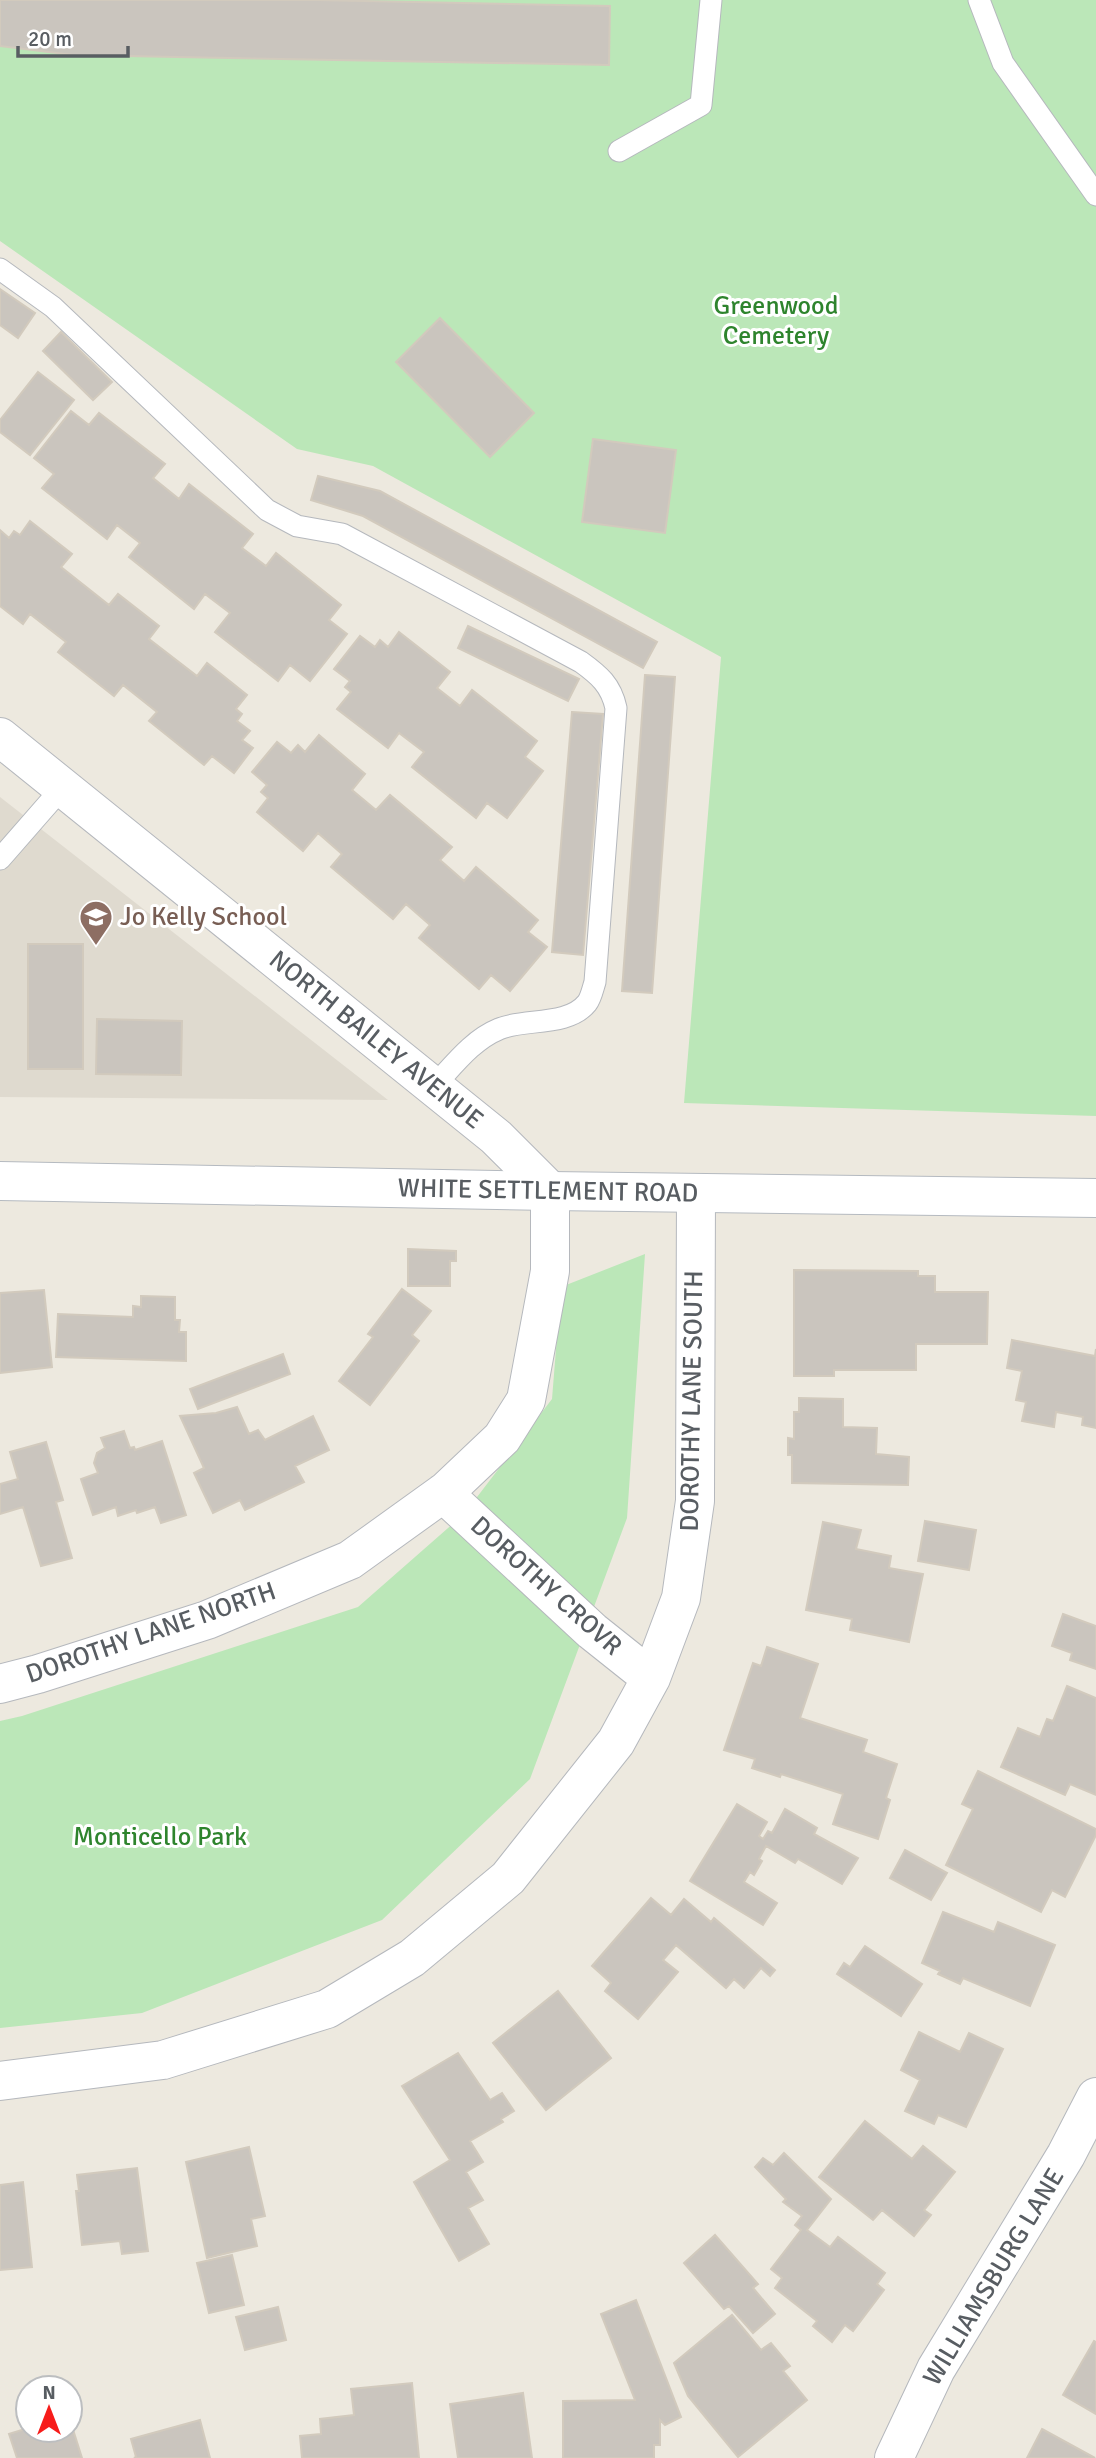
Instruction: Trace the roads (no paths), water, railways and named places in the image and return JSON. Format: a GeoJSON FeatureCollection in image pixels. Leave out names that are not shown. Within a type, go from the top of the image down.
{"type":"FeatureCollection","features":[{"type":"Feature","properties":{"kind":"street","name":"NORTH BAILEY AVENUE"},"geometry":{"type":"LineString","coordinates":[[0,737],[496,1138],[550,1191]]}},
{"type":"Feature","properties":{"kind":"street","name":"WHITE SETTLEMENT ROAD"},"geometry":{"type":"LineString","coordinates":[[0,1181],[1096,1198]]}},
{"type":"Feature","properties":{"kind":"street","name":"DOROTHY LANE NORTH"},"geometry":{"type":"LineString","coordinates":[[0,1684],[207,1620],[350,1560],[443,1493],[502,1438],[526,1400],[550,1272],[550,1191]]}},
{"type":"Feature","properties":{"kind":"street","name":"DOROTHY LANE SOUTH"},"geometry":{"type":"LineString","coordinates":[[0,2081],[163,2060],[327,2008],[412,1958],[508,1878],[616,1742],[651,1678],[681,1598],[695,1501],[696,1193]]}},
{"type":"Feature","properties":{"kind":"street","name":"DOROTHY CROVR"},"geometry":{"type":"LineString","coordinates":[[443,1493],[592,1631],[651,1678]]}},
{"type":"Feature","properties":{"kind":"street","name":"WILLIAMSBURG LANE"},"geometry":{"type":"LineString","coordinates":[[894,2458],[936,2368],[1066,2155],[1096,2097]]}},
{"type":"Feature","properties":{"kind":"lane"},"geometry":{"type":"LineString","coordinates":[[619,151],[701,105],[711,0]]}},
{"type":"Feature","properties":{"kind":"lane"},"geometry":{"type":"LineString","coordinates":[[979,0],[1003,63],[1096,195]]}},
{"type":"Feature","properties":{"kind":"lane"},"geometry":{"type":"LineString","coordinates":[[0,270],[52,307],[267,510],[297,526],[342,534],[581,662],[602,678],[612,692],[616,708],[595,982],[587,1003],[570,1014],[538,1023],[500,1028],[475,1043],[433,1087]]}},
{"type":"Feature","properties":{"kind":"lane"},"geometry":{"type":"LineString","coordinates":[[0,859],[62,788]]}},
{"type":"Feature","properties":{"kind":"place","name":"Jo Kelly School"},"geometry":{"type":"Point","coordinates":[96,947]}},
{"type":"Feature","properties":{"kind":"park label","name":"Greenwood Cemetery"},"geometry":{"type":"Point","coordinates":[776,321]}},
{"type":"Feature","properties":{"kind":"park label","name":"Monticello Park"},"geometry":{"type":"Point","coordinates":[160,1837]}}]}
